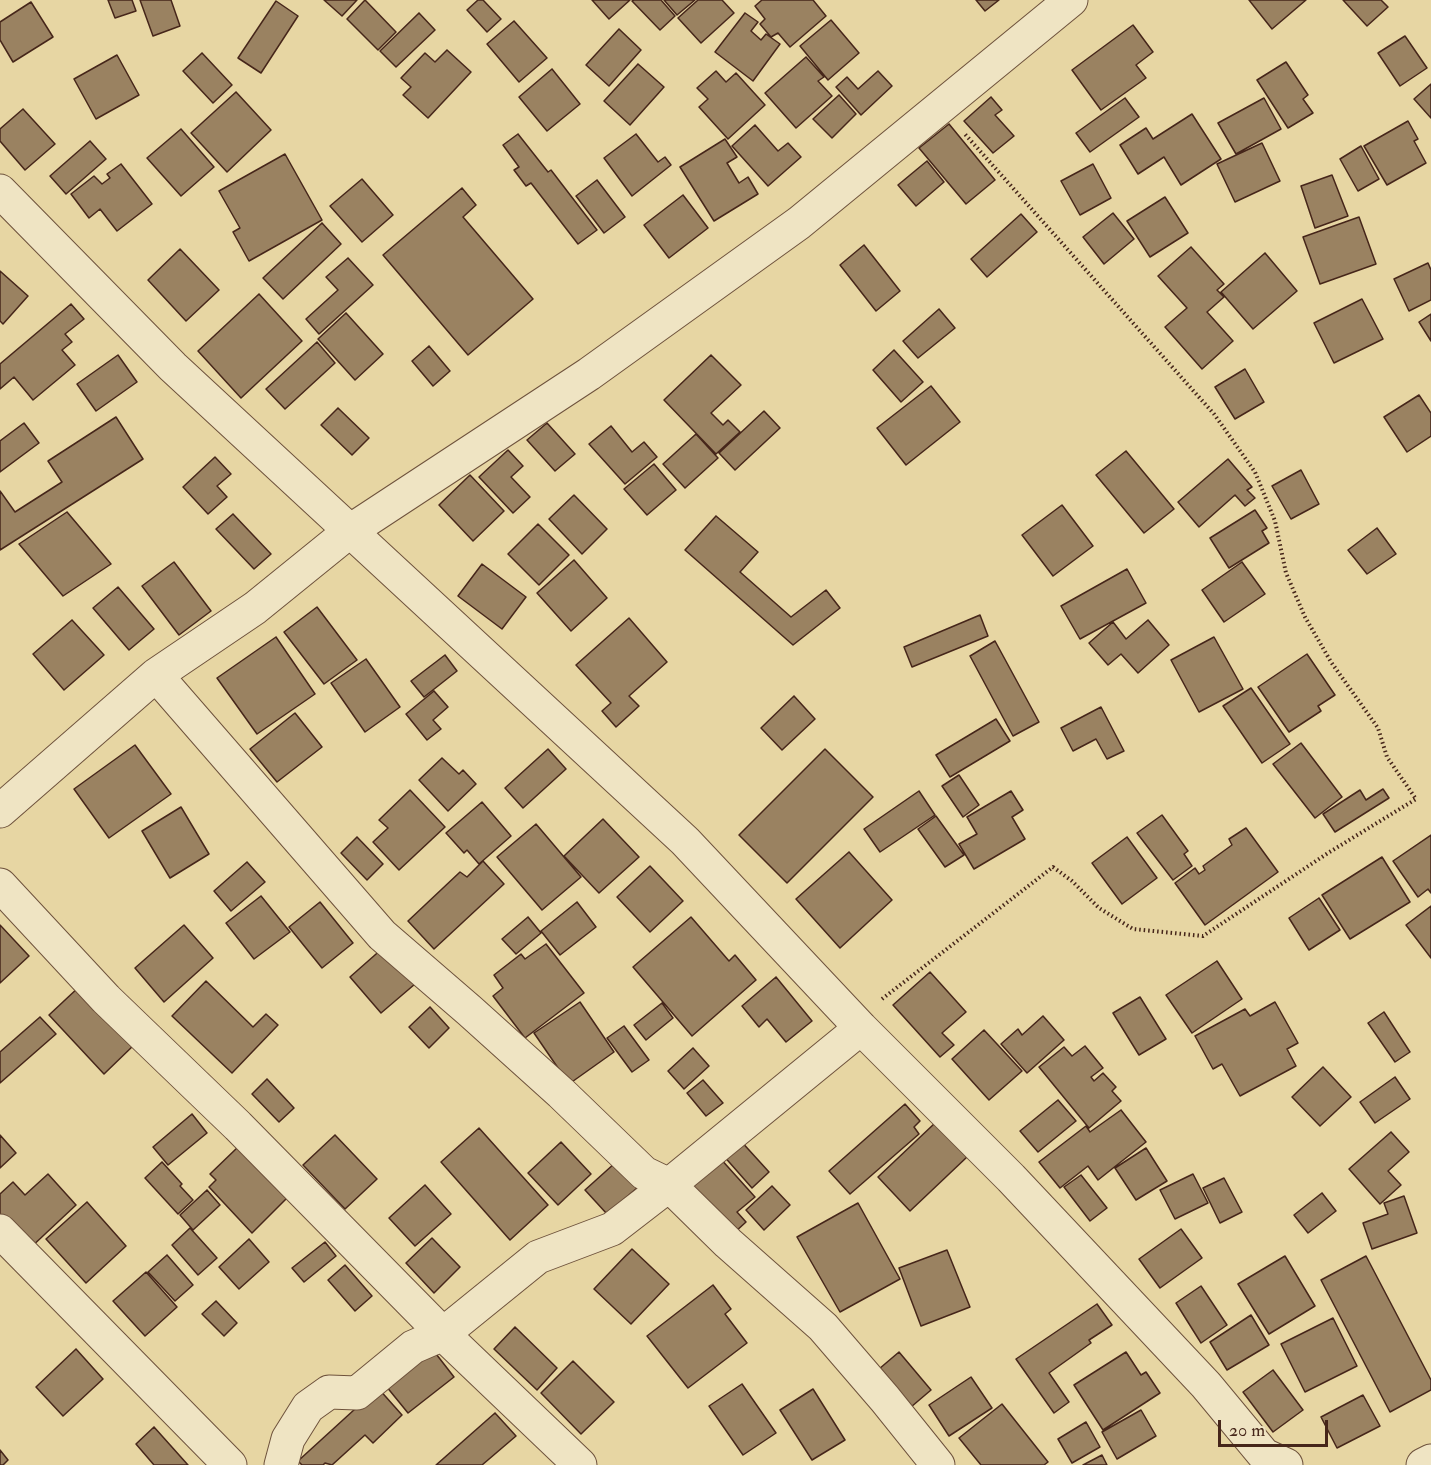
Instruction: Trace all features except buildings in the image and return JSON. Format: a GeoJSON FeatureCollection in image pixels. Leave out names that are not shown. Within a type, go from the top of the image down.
{"type":"FeatureCollection","features":[{"type":"Feature","properties":{"kind":"street"},"geometry":{"type":"LineString","coordinates":[[0,811],[156,675],[255,608],[350,531],[590,374],[780,237],[1071,0]]}},
{"type":"Feature","properties":{"kind":"street"},"geometry":{"type":"LineString","coordinates":[[0,191],[173,367],[685,841],[857,1024],[1011,1178],[1206,1385],[1264,1455],[1286,1465]]}},
{"type":"Feature","properties":{"kind":"street"},"geometry":{"type":"LineString","coordinates":[[156,675],[382,935],[512,1048],[644,1173],[669,1185],[728,1243],[823,1327],[938,1465]]}},
{"type":"Feature","properties":{"kind":"street"},"geometry":{"type":"LineString","coordinates":[[0,885],[106,999],[247,1134],[443,1334],[580,1465]]}},
{"type":"Feature","properties":{"kind":"street"},"geometry":{"type":"LineString","coordinates":[[281,1465],[288,1439],[308,1407],[329,1392],[357,1393],[413,1347],[443,1334],[537,1257],[612,1228],[669,1185],[857,1024]]}},
{"type":"Feature","properties":{"kind":"street"},"geometry":{"type":"LineString","coordinates":[[0,1231],[230,1465]]}},
{"type":"Feature","properties":{"kind":"street"},"geometry":{"type":"LineString","coordinates":[[1423,1465],[1431,1461]]}},
{"type":"Feature","properties":{"kind":"path"},"geometry":{"type":"LineString","coordinates":[[857,1024],[1053,867],[1072,881],[1099,908],[1133,929],[1203,936],[1328,853],[1416,799],[1387,758],[1378,728],[1331,662],[1305,617],[1286,573],[1275,521],[1255,472],[1214,414],[940,106]]}}]}
